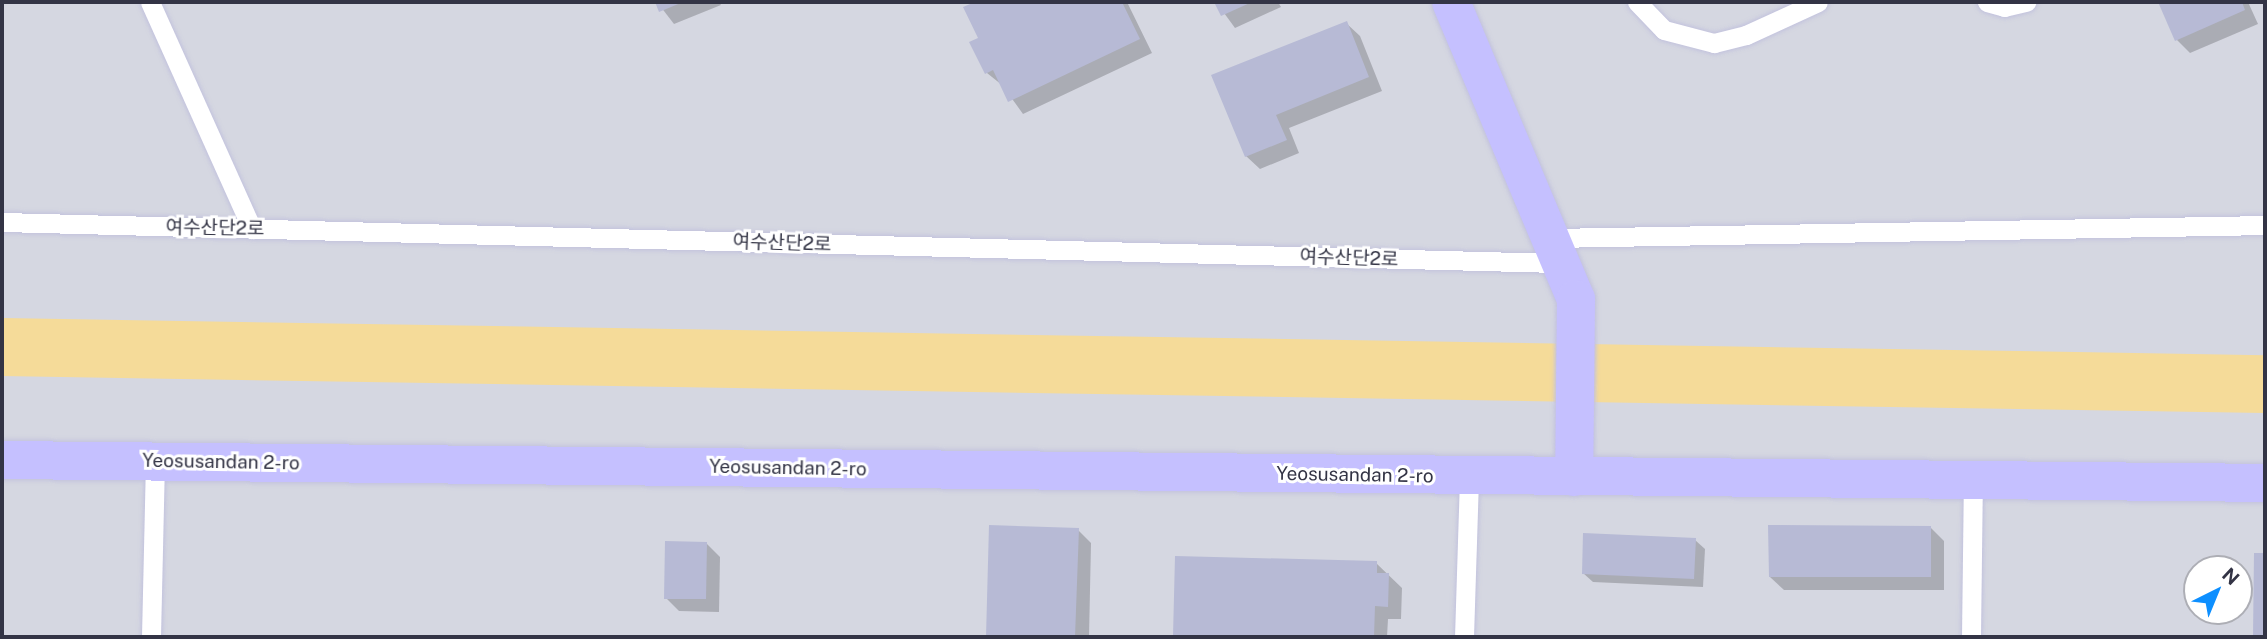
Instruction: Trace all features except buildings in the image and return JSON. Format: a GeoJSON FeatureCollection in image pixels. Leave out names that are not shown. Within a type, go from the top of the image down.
{"type":"FeatureCollection","features":[{"type":"Feature","properties":{"kind":"street"},"geometry":{"type":"LineString","coordinates":[[1451,2],[1576,299],[1574,477]]}},
{"type":"Feature","properties":{"kind":"street","name":"Yeosusandan 2-ro"},"geometry":{"type":"LineString","coordinates":[[2,460],[2265,483]]}},
{"type":"Feature","properties":{"kind":"lane"},"geometry":{"type":"LineString","coordinates":[[150,2],[252,229]]}},
{"type":"Feature","properties":{"kind":"lane"},"geometry":{"type":"LineString","coordinates":[[1637,2],[1664,30],[1714,43],[1746,35],[1818,2]]}},
{"type":"Feature","properties":{"kind":"lane"},"geometry":{"type":"LineString","coordinates":[[1987,2],[2004,7],[2026,2]]}},
{"type":"Feature","properties":{"kind":"lane","name":"여수산단2로"},"geometry":{"type":"LineString","coordinates":[[2,222],[252,229],[1557,251],[2265,225]]}},
{"type":"Feature","properties":{"kind":"lane"},"geometry":{"type":"LineString","coordinates":[[151,637],[155,461]]}},
{"type":"Feature","properties":{"kind":"lane"},"geometry":{"type":"LineString","coordinates":[[1464,637],[1468,476]]}},
{"type":"Feature","properties":{"kind":"lane"},"geometry":{"type":"LineString","coordinates":[[1971,637],[1973,480]]}},
{"type":"Feature","properties":{"kind":"shaded area"},"geometry":{"type":"Polygon","coordinates":[[[2,2],[2265,2],[2265,637],[2,637],[2,2]]]}},
{"type":"Feature","properties":{"kind":"waterway"},"geometry":{"type":"LineString","coordinates":[[2,347],[2265,384]]}}]}
